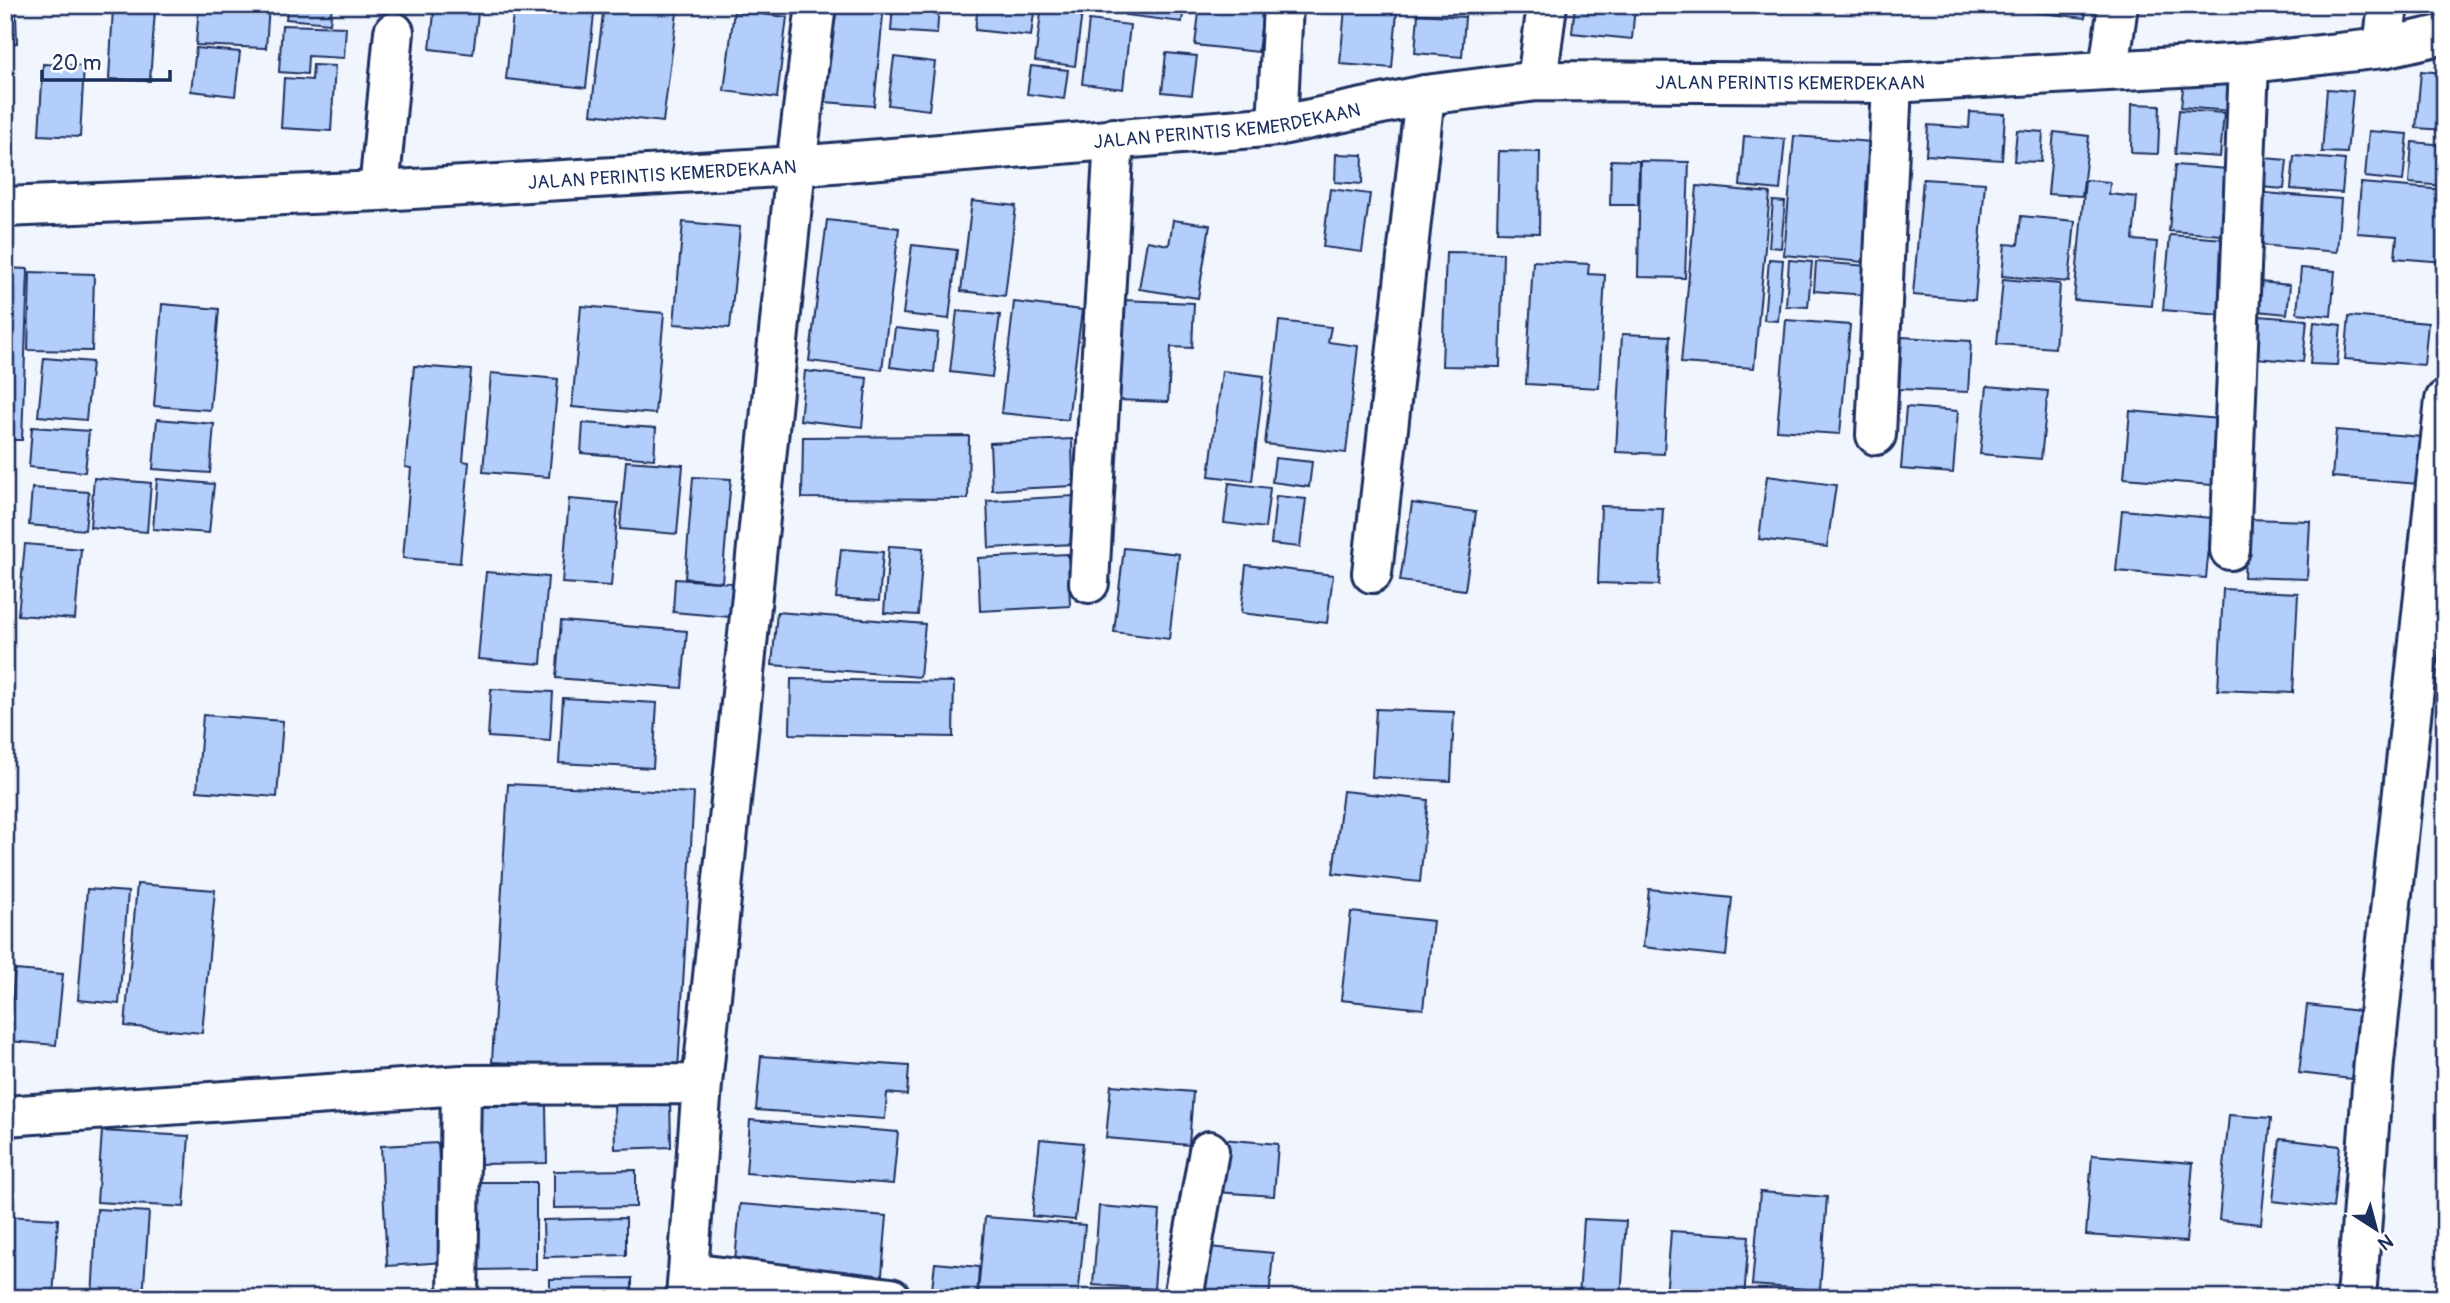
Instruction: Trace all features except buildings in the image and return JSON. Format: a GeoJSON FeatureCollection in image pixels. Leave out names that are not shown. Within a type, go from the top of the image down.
{"type":"FeatureCollection","features":[{"type":"Feature","properties":{"kind":"street"},"geometry":{"type":"LineString","coordinates":[[816,5],[796,166],[702,1084],[687,1285],[891,1298]]}},
{"type":"Feature","properties":{"kind":"street"},"geometry":{"type":"LineString","coordinates":[[1277,126],[1283,5]]}},
{"type":"Feature","properties":{"kind":"street"},"geometry":{"type":"LineString","coordinates":[[1537,81],[1547,5]]}},
{"type":"Feature","properties":{"kind":"street"},"geometry":{"type":"LineString","coordinates":[[2109,69],[2118,5]]}},
{"type":"Feature","properties":{"kind":"street"},"geometry":{"type":"LineString","coordinates":[[2384,48],[2388,5]]}},
{"type":"Feature","properties":{"kind":"street"},"geometry":{"type":"LineString","coordinates":[[379,191],[394,32]]}},
{"type":"Feature","properties":{"kind":"street","name":"JALAN PERINTIS KEMERDEKAAN"},"geometry":{"type":"LineString","coordinates":[[5,207],[379,191],[796,166],[1277,126],[1425,95],[1537,81],[1892,83],[2249,63],[2384,48],[2445,34]]}},
{"type":"Feature","properties":{"kind":"street"},"geometry":{"type":"LineString","coordinates":[[2230,550],[2249,63]]}},
{"type":"Feature","properties":{"kind":"street"},"geometry":{"type":"LineString","coordinates":[[1875,435],[1892,83]]}},
{"type":"Feature","properties":{"kind":"street"},"geometry":{"type":"LineString","coordinates":[[1372,573],[1425,95]]}},
{"type":"Feature","properties":{"kind":"street"},"geometry":{"type":"LineString","coordinates":[[1089,583],[1114,138]]}},
{"type":"Feature","properties":{"kind":"street"},"geometry":{"type":"LineString","coordinates":[[2356,1298],[2374,1061],[2445,400]]}},
{"type":"Feature","properties":{"kind":"street"},"geometry":{"type":"LineString","coordinates":[[5,1116],[461,1085],[702,1084]]}},
{"type":"Feature","properties":{"kind":"street"},"geometry":{"type":"LineString","coordinates":[[458,1298],[461,1085]]}},
{"type":"Feature","properties":{"kind":"street"},"geometry":{"type":"LineString","coordinates":[[1182,1298],[1209,1151]]}}]}
